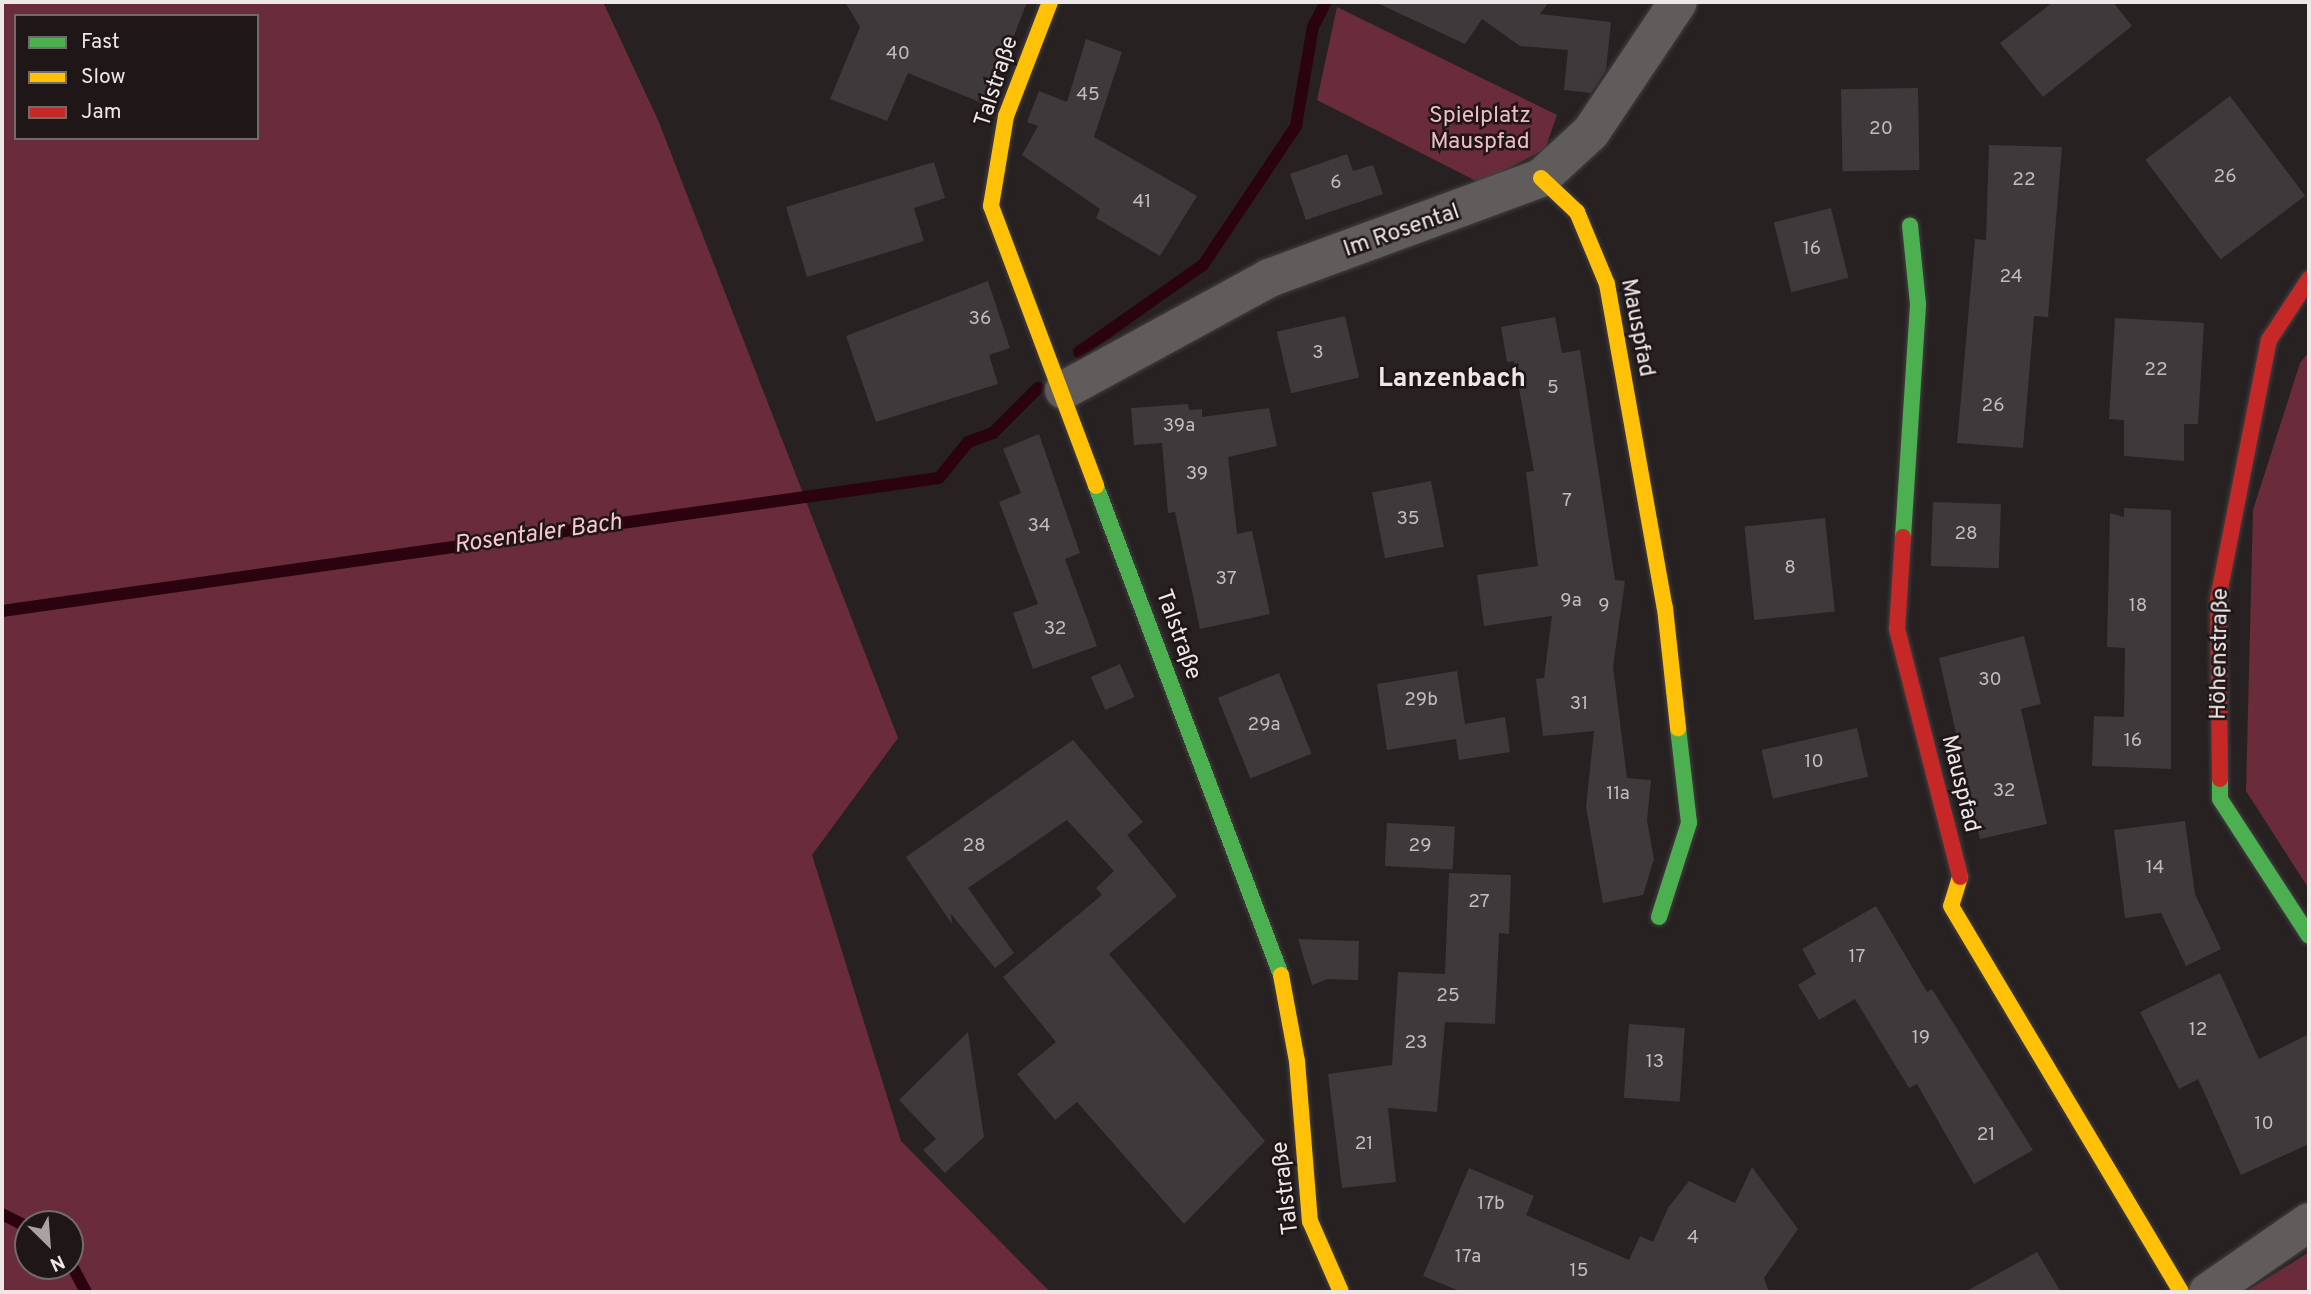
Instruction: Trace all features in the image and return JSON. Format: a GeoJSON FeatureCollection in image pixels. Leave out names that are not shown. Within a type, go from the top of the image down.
{"type":"FeatureCollection","features":[{"type":"Feature","properties":{"kind":"street","name":"Talstraße"},"geometry":{"type":"LineString","coordinates":[[1050,2],[1006,117],[991,206],[1064,390],[1281,976],[1297,1061],[1310,1221],[1341,1292]]}},
{"type":"Feature","properties":{"kind":"street","name":"Im Rosental"},"geometry":{"type":"LineString","coordinates":[[1064,390],[1269,278],[1496,199],[1541,178],[1591,132],[1678,2]]}},
{"type":"Feature","properties":{"kind":"street","name":"Mauspfad"},"geometry":{"type":"LineString","coordinates":[[1541,178],[1577,212],[1607,284],[1664,608],[1689,823],[1660,917]]}},
{"type":"Feature","properties":{"kind":"street","name":"Mauspfad"},"geometry":{"type":"LineString","coordinates":[[1910,225],[1918,304],[1896,629],[1959,879],[1951,906],[2181,1292]]}},
{"type":"Feature","properties":{"kind":"street","name":"Höhenstraße"},"geometry":{"type":"LineString","coordinates":[[2309,279],[2269,340],[2218,599],[2220,799],[2309,936]]}},
{"type":"Feature","properties":{"kind":"street"},"geometry":{"type":"LineString","coordinates":[[2208,1292],[2309,1222]]}},
{"type":"Feature","properties":{"kind":"green space"},"geometry":{"type":"Polygon","coordinates":[[[2,2],[603,2],[658,120],[898,738],[812,855],[901,1141],[1050,1292],[2,1292],[2,2]]]}},
{"type":"Feature","properties":{"kind":"green space","name":"Spielplatz Mauspfad"},"geometry":{"type":"Polygon","coordinates":[[[1337,7],[1557,115],[1545,149],[1480,183],[1317,100],[1337,7]]]}},
{"type":"Feature","properties":{"kind":"green space"},"geometry":{"type":"Polygon","coordinates":[[[2309,352],[2309,889],[2246,791],[2253,510],[2300,363],[2309,352]]]}},
{"type":"Feature","properties":{"kind":"green space"},"geometry":{"type":"Polygon","coordinates":[[[2309,1252],[2309,1292],[2245,1292],[2309,1252]]]}},
{"type":"Feature","properties":{"kind":"building"},"geometry":{"type":"Polygon","coordinates":[[[845,2],[1027,2],[987,105],[908,73],[887,121],[830,99],[860,27],[845,2]]]}},
{"type":"Feature","properties":{"kind":"building"},"geometry":{"type":"Polygon","coordinates":[[[1375,2],[1549,2],[1540,14],[1611,22],[1606,70],[1591,93],[1564,90],[1568,50],[1520,46],[1482,19],[1465,44],[1375,2]]]}},
{"type":"Feature","properties":{"kind":"building"},"geometry":{"type":"Polygon","coordinates":[[[2053,2],[2113,2],[2132,26],[2043,97],[2000,43],[2053,2]]]}},
{"type":"Feature","properties":{"kind":"building"},"geometry":{"type":"Polygon","coordinates":[[[1086,39],[1122,52],[1094,137],[1197,196],[1160,256],[1096,218],[1100,209],[1022,155],[1038,126],[1027,122],[1039,91],[1067,102],[1086,39]]]}},
{"type":"Feature","properties":{"kind":"building"},"geometry":{"type":"Polygon","coordinates":[[[1918,88],[1919,170],[1842,171],[1841,89],[1918,88]]]}},
{"type":"Feature","properties":{"kind":"building"},"geometry":{"type":"Polygon","coordinates":[[[2230,96],[2305,196],[2221,260],[2145,160],[2230,96]]]}},
{"type":"Feature","properties":{"kind":"building"},"geometry":{"type":"Polygon","coordinates":[[[1989,145],[2062,147],[2048,317],[2034,316],[2023,448],[1957,443],[1975,239],[1986,240],[1989,145]]]}},
{"type":"Feature","properties":{"kind":"building"},"geometry":{"type":"Polygon","coordinates":[[[1347,154],[1353,171],[1373,165],[1383,194],[1306,220],[1290,174],[1347,154]]]}},
{"type":"Feature","properties":{"kind":"building"},"geometry":{"type":"Polygon","coordinates":[[[934,162],[945,198],[914,208],[924,241],[807,277],[786,207],[934,162]]]}},
{"type":"Feature","properties":{"kind":"building"},"geometry":{"type":"Polygon","coordinates":[[[1831,208],[1848,278],[1791,292],[1774,222],[1831,208]]]}},
{"type":"Feature","properties":{"kind":"building"},"geometry":{"type":"Polygon","coordinates":[[[988,281],[1010,348],[989,355],[998,384],[876,422],[846,336],[988,281]]]}},
{"type":"Feature","properties":{"kind":"building"},"geometry":{"type":"Polygon","coordinates":[[[1345,316],[1359,377],[1291,393],[1277,332],[1345,316]]]}},
{"type":"Feature","properties":{"kind":"building"},"geometry":{"type":"Polygon","coordinates":[[[1555,317],[1562,353],[1580,350],[1615,580],[1625,581],[1613,667],[1627,778],[1651,780],[1647,821],[1654,859],[1643,895],[1603,903],[1586,807],[1594,731],[1543,736],[1536,679],[1544,678],[1552,616],[1484,626],[1477,575],[1538,566],[1526,472],[1534,471],[1514,361],[1507,362],[1501,327],[1555,317]]]}},
{"type":"Feature","properties":{"kind":"building"},"geometry":{"type":"Polygon","coordinates":[[[2115,318],[2204,323],[2198,424],[2184,424],[2184,461],[2124,456],[2124,420],[2109,419],[2115,318]]]}},
{"type":"Feature","properties":{"kind":"building"},"geometry":{"type":"Polygon","coordinates":[[[1188,404],[1189,410],[1202,409],[1202,417],[1269,408],[1277,446],[1228,457],[1237,534],[1252,531],[1270,614],[1200,629],[1175,512],[1168,513],[1162,443],[1134,445],[1131,408],[1188,404]]]}},
{"type":"Feature","properties":{"kind":"building"},"geometry":{"type":"Polygon","coordinates":[[[1039,434],[1080,553],[1065,559],[1097,646],[1033,669],[1013,613],[1038,604],[999,502],[1021,493],[1003,449],[1039,434]]]}},
{"type":"Feature","properties":{"kind":"building"},"geometry":{"type":"Polygon","coordinates":[[[1431,481],[1444,547],[1385,558],[1372,492],[1431,481]]]}},
{"type":"Feature","properties":{"kind":"building"},"geometry":{"type":"Polygon","coordinates":[[[1933,502],[2001,504],[1999,568],[1931,566],[1933,502]]]}},
{"type":"Feature","properties":{"kind":"building"},"geometry":{"type":"Polygon","coordinates":[[[2124,508],[2171,510],[2171,769],[2092,766],[2094,716],[2124,717],[2125,648],[2107,647],[2110,513],[2124,517],[2124,508]]]}},
{"type":"Feature","properties":{"kind":"building"},"geometry":{"type":"Polygon","coordinates":[[[1825,518],[1835,611],[1754,620],[1744,526],[1825,518]]]}},
{"type":"Feature","properties":{"kind":"building"},"geometry":{"type":"Polygon","coordinates":[[[2024,636],[2041,704],[2021,709],[2047,824],[1980,839],[1939,658],[2024,636]]]}},
{"type":"Feature","properties":{"kind":"building"},"geometry":{"type":"Polygon","coordinates":[[[1120,664],[1135,697],[1105,710],[1091,677],[1120,664]]]}},
{"type":"Feature","properties":{"kind":"building"},"geometry":{"type":"Polygon","coordinates":[[[1457,671],[1465,724],[1505,717],[1510,752],[1459,760],[1456,739],[1387,750],[1377,684],[1457,671]]]}},
{"type":"Feature","properties":{"kind":"building"},"geometry":{"type":"Polygon","coordinates":[[[1279,673],[1312,754],[1250,778],[1218,698],[1279,673]]]}},
{"type":"Feature","properties":{"kind":"building"},"geometry":{"type":"Polygon","coordinates":[[[1857,728],[1868,777],[1773,799],[1762,750],[1857,728]]]}},
{"type":"Feature","properties":{"kind":"building"},"geometry":{"type":"Polygon","coordinates":[[[1073,740],[1143,822],[1127,835],[1177,896],[1109,954],[1265,1141],[1184,1224],[1077,1102],[1055,1120],[1017,1074],[1056,1042],[1003,977],[1102,895],[1096,888],[1114,871],[1067,820],[968,888],[1014,953],[995,968],[951,914],[952,924],[906,857],[1073,740]]]}},
{"type":"Feature","properties":{"kind":"building"},"geometry":{"type":"Polygon","coordinates":[[[2185,821],[2195,894],[2221,949],[2186,966],[2161,913],[2125,918],[2114,830],[2185,821]]]}},
{"type":"Feature","properties":{"kind":"building"},"geometry":{"type":"Polygon","coordinates":[[[1387,823],[1455,827],[1453,869],[1385,866],[1387,823]]]}},
{"type":"Feature","properties":{"kind":"building"},"geometry":{"type":"Polygon","coordinates":[[[1449,873],[1511,875],[1509,934],[1499,933],[1495,1024],[1445,1022],[1437,1112],[1388,1108],[1396,1182],[1342,1188],[1328,1074],[1392,1065],[1398,972],[1445,974],[1449,873]]]}},
{"type":"Feature","properties":{"kind":"building"},"geometry":{"type":"Polygon","coordinates":[[[1876,906],[1927,992],[1932,989],[2033,1150],[1974,1184],[1917,1084],[1909,1088],[1855,999],[1819,1020],[1798,985],[1816,974],[1802,949],[1876,906]]]}},
{"type":"Feature","properties":{"kind":"building"},"geometry":{"type":"Polygon","coordinates":[[[1298,939],[1359,941],[1358,980],[1328,979],[1312,985],[1298,939]]]}},
{"type":"Feature","properties":{"kind":"building"},"geometry":{"type":"Polygon","coordinates":[[[2220,973],[2259,1059],[2309,1034],[2309,1144],[2241,1175],[2198,1079],[2179,1089],[2140,1012],[2220,973]]]}},
{"type":"Feature","properties":{"kind":"building"},"geometry":{"type":"Polygon","coordinates":[[[1629,1024],[1685,1028],[1680,1102],[1624,1098],[1629,1024]]]}},
{"type":"Feature","properties":{"kind":"building"},"geometry":{"type":"Polygon","coordinates":[[[968,1032],[984,1137],[945,1173],[923,1150],[936,1139],[899,1100],[968,1032]]]}},
{"type":"Feature","properties":{"kind":"building"},"geometry":{"type":"Polygon","coordinates":[[[1752,1167],[1798,1229],[1764,1278],[1769,1292],[1462,1292],[1423,1276],[1469,1168],[1534,1196],[1526,1215],[1629,1260],[1640,1236],[1653,1242],[1668,1208],[1689,1181],[1735,1203],[1752,1167]]]}},
{"type":"Feature","properties":{"kind":"building"},"geometry":{"type":"Polygon","coordinates":[[[2037,1252],[2061,1292],[1965,1292],[2037,1252]]]}},
{"type":"Feature","properties":{"kind":"waterway","name":"Rosentaler Bach"},"geometry":{"type":"LineString","coordinates":[[1079,352],[1203,265],[1296,126],[1313,27],[1326,2]]}},
{"type":"Feature","properties":{"kind":"waterway","name":"Rosentaler Bach"},"geometry":{"type":"LineString","coordinates":[[2,611],[939,478],[968,442],[993,433],[1038,388]]}},
{"type":"Feature","properties":{"kind":"waterway"},"geometry":{"type":"LineString","coordinates":[[2,1214],[14,1220]]}},
{"type":"Feature","properties":{"kind":"waterway"},"geometry":{"type":"LineString","coordinates":[[80,1280],[86,1292]]}},
{"type":"Feature","properties":{"kind":"traffic: fast"},"geometry":{"type":"LineString","coordinates":[[1903,537],[1918,304],[1910,225]]}},
{"type":"Feature","properties":{"kind":"traffic: fast"},"geometry":{"type":"LineString","coordinates":[[1096,486],[1281,975]]}},
{"type":"Feature","properties":{"kind":"traffic: fast"},"geometry":{"type":"LineString","coordinates":[[1659,917],[1689,823],[1678,728]]}},
{"type":"Feature","properties":{"kind":"traffic: fast"},"geometry":{"type":"LineString","coordinates":[[2220,779],[2220,799],[2309,936]]}},
{"type":"Feature","properties":{"kind":"traffic: slow"},"geometry":{"type":"LineString","coordinates":[[1050,2],[1006,116],[991,206],[1096,486]]}},
{"type":"Feature","properties":{"kind":"traffic: slow"},"geometry":{"type":"LineString","coordinates":[[1541,178],[1577,212],[1607,284],[1665,608],[1678,728]]}},
{"type":"Feature","properties":{"kind":"traffic: slow"},"geometry":{"type":"LineString","coordinates":[[1960,877],[1951,906],[2181,1292]]}},
{"type":"Feature","properties":{"kind":"traffic: slow"},"geometry":{"type":"LineString","coordinates":[[1281,975],[1297,1061],[1310,1221],[1341,1292]]}},
{"type":"Feature","properties":{"kind":"traffic: jam"},"geometry":{"type":"LineString","coordinates":[[2220,779],[2218,599],[2269,340],[2309,279]]}},
{"type":"Feature","properties":{"kind":"traffic: jam"},"geometry":{"type":"LineString","coordinates":[[1903,537],[1897,629],[1960,877]]}},
{"type":"Feature","properties":{"kind":"district","name":"Lanzenbach"},"geometry":{"type":"Point","coordinates":[1452,380]}}]}
